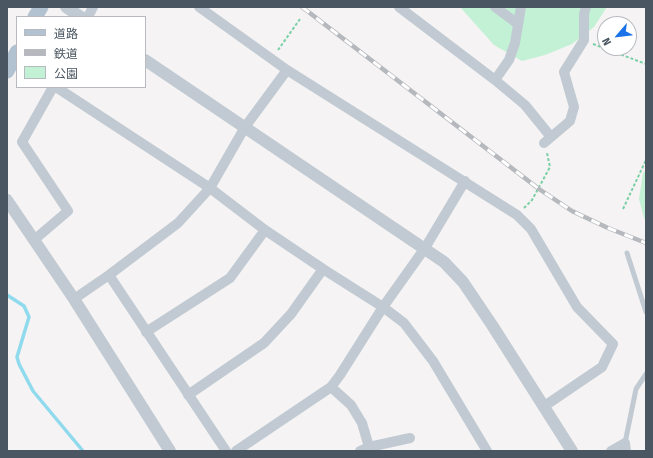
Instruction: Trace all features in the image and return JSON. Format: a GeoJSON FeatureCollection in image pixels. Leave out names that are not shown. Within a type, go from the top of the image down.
{"type":"FeatureCollection","features":[{"type":"Feature","properties":{"kind":"main road"},"geometry":{"type":"LineString","coordinates":[[36,16],[41,7]]}},
{"type":"Feature","properties":{"kind":"main road"},"geometry":{"type":"LineString","coordinates":[[7,71],[16,54]]}},
{"type":"Feature","properties":{"kind":"street"},"geometry":{"type":"LineString","coordinates":[[66,7],[80,16]]}},
{"type":"Feature","properties":{"kind":"street"},"geometry":{"type":"LineString","coordinates":[[88,16],[93,7]]}},
{"type":"Feature","properties":{"kind":"street"},"geometry":{"type":"LineString","coordinates":[[199,7],[271,60],[465,181],[517,215],[531,229],[577,307],[613,344],[602,367],[544,407]]}},
{"type":"Feature","properties":{"kind":"street"},"geometry":{"type":"LineString","coordinates":[[399,7],[496,80],[525,105],[548,140],[570,121],[574,107],[564,72],[584,40],[584,14],[586,7]]}},
{"type":"Feature","properties":{"kind":"street"},"geometry":{"type":"LineString","coordinates":[[495,7],[518,24]]}},
{"type":"Feature","properties":{"kind":"street"},"geometry":{"type":"LineString","coordinates":[[496,80],[509,60],[515,43],[521,7]]}},
{"type":"Feature","properties":{"kind":"street"},"geometry":{"type":"LineString","coordinates":[[146,61],[444,262],[463,282],[572,451]]}},
{"type":"Feature","properties":{"kind":"street"},"geometry":{"type":"LineString","coordinates":[[74,299],[109,275],[178,223],[210,188],[245,127],[287,70]]}},
{"type":"Feature","properties":{"kind":"street"},"geometry":{"type":"LineString","coordinates":[[34,240],[68,211],[22,142],[54,88]]}},
{"type":"Feature","properties":{"kind":"street"},"geometry":{"type":"LineString","coordinates":[[57,88],[210,188],[265,230],[322,269],[383,307],[404,324],[433,361],[487,451]]}},
{"type":"Feature","properties":{"kind":"street"},"geometry":{"type":"LineString","coordinates":[[236,451],[331,387],[383,307],[425,248],[465,181]]}},
{"type":"Feature","properties":{"kind":"street"},"geometry":{"type":"LineString","coordinates":[[7,200],[74,299],[170,451]]}},
{"type":"Feature","properties":{"kind":"street"},"geometry":{"type":"LineString","coordinates":[[146,332],[230,278],[265,230]]}},
{"type":"Feature","properties":{"kind":"street"},"geometry":{"type":"LineString","coordinates":[[188,395],[264,343],[291,314],[322,269]]}},
{"type":"Feature","properties":{"kind":"street"},"geometry":{"type":"LineString","coordinates":[[109,275],[226,451]]}},
{"type":"Feature","properties":{"kind":"street"},"geometry":{"type":"LineString","coordinates":[[331,387],[351,405],[359,417],[362,423],[364,449],[410,438]]}},
{"type":"Feature","properties":{"kind":"street"},"geometry":{"type":"LineString","coordinates":[[612,451],[625,447]]}},
{"type":"Feature","properties":{"kind":"lane"},"geometry":{"type":"LineString","coordinates":[[627,253],[646,312]]}},
{"type":"Feature","properties":{"kind":"lane"},"geometry":{"type":"LineString","coordinates":[[625,447],[636,389],[646,374]]}},
{"type":"Feature","properties":{"kind":"path"},"geometry":{"type":"LineString","coordinates":[[271,60],[300,19]]}},
{"type":"Feature","properties":{"kind":"path"},"geometry":{"type":"LineString","coordinates":[[584,40],[646,64]]}},
{"type":"Feature","properties":{"kind":"path"},"geometry":{"type":"LineString","coordinates":[[517,215],[532,200],[550,167],[548,140]]}},
{"type":"Feature","properties":{"kind":"path"},"geometry":{"type":"LineString","coordinates":[[623,209],[646,160]]}},
{"type":"Feature","properties":{"kind":"green space"},"geometry":{"type":"Polygon","coordinates":[[[460,7],[607,7],[601,16],[597,16],[597,22],[594,27],[572,44],[545,55],[522,61],[494,45],[460,7]]]}},
{"type":"Feature","properties":{"kind":"green space"},"geometry":{"type":"Polygon","coordinates":[[[646,170],[646,221],[639,199],[643,173],[646,170]]]}},
{"type":"Feature","properties":{"kind":"waterway"},"geometry":{"type":"LineString","coordinates":[[7,295],[24,306],[29,317],[17,357],[19,364],[33,391],[83,451]]}},
{"type":"Feature","properties":{"kind":"railway"},"geometry":{"type":"LineString","coordinates":[[302,7],[539,189],[572,211],[608,228],[646,243]]}}]}
